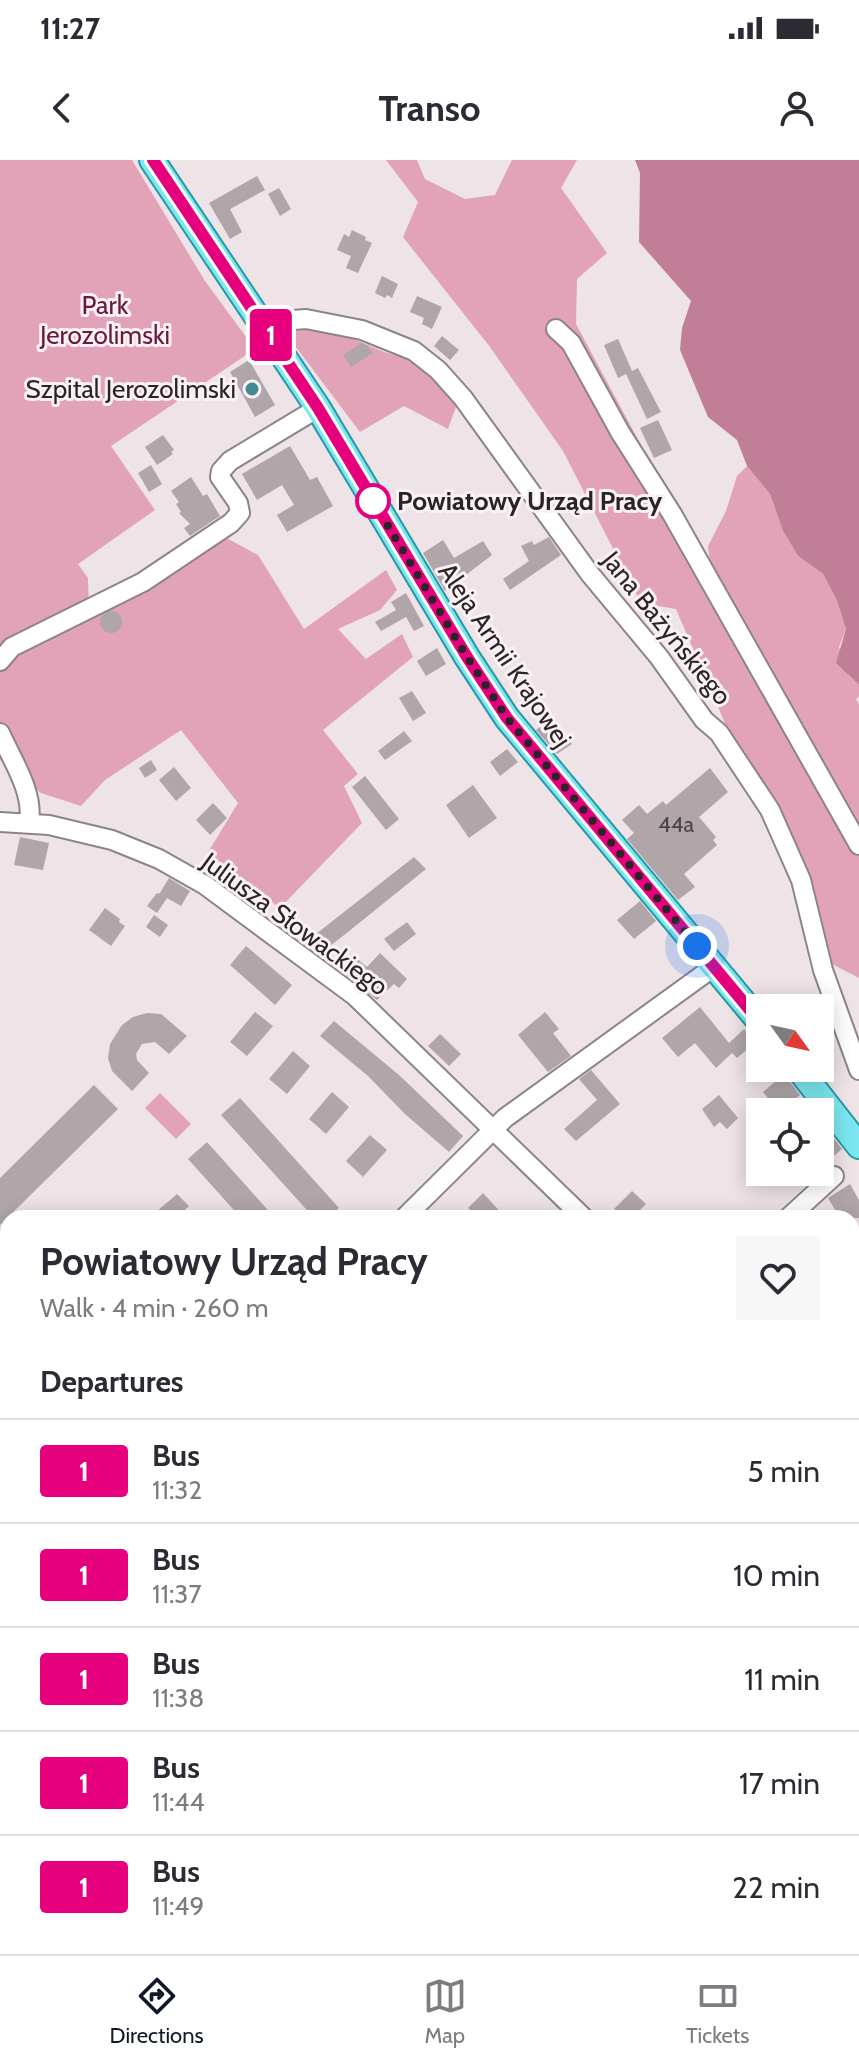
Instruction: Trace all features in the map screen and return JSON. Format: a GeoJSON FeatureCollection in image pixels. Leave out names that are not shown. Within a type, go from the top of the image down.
{"type":"FeatureCollection","features":[{"type":"Feature","properties":{"kind":"main road","name":"Aleja Armii Krajowej"},"geometry":{"type":"LineString","coordinates":[[152,160],[318,408],[507,718],[746,1005]]}},
{"type":"Feature","properties":{"kind":"main road"},"geometry":{"type":"LineString","coordinates":[[809,1082],[859,1146]]}},
{"type":"Feature","properties":{"kind":"street","name":"Jana Bażyńskiego"},"geometry":{"type":"LineString","coordinates":[[268,331],[293,320],[306,319],[362,330],[414,351],[438,370],[463,398],[590,574],[659,657],[704,720],[719,733],[770,810],[801,880],[817,952],[859,1070]]}},
{"type":"Feature","properties":{"kind":"street"},"geometry":{"type":"LineString","coordinates":[[556,329],[571,343],[620,432],[672,514],[859,845]]}},
{"type":"Feature","properties":{"kind":"street"},"geometry":{"type":"LineString","coordinates":[[0,661],[12,647],[143,582],[231,523],[240,513],[238,503],[220,477],[221,471],[230,461],[318,408]]}},
{"type":"Feature","properties":{"kind":"street"},"geometry":{"type":"LineString","coordinates":[[0,733],[28,796],[31,807],[29,822]]}},
{"type":"Feature","properties":{"kind":"street","name":"Juliusza Słowackiego"},"geometry":{"type":"LineString","coordinates":[[0,822],[29,822],[86,832],[159,859],[205,885],[355,996],[576,1210]]}},
{"type":"Feature","properties":{"kind":"street"},"geometry":{"type":"LineString","coordinates":[[412,1210],[494,1128],[715,966]]}},
{"type":"Feature","properties":{"kind":"street"},"geometry":{"type":"LineString","coordinates":[[797,1210],[823,1186]]}},
{"type":"Feature","properties":{"kind":"green space","name":"Park Jerozolimski"},"geometry":{"type":"Polygon","coordinates":[[[0,160],[132,160],[205,281],[255,349],[111,446],[155,510],[78,564],[88,578],[89,614],[223,536],[258,555],[304,629],[386,570],[397,590],[380,610],[338,629],[366,659],[402,634],[413,657],[323,730],[358,774],[344,786],[362,823],[280,908],[207,854],[238,803],[181,730],[105,780],[81,806],[41,793],[0,760],[0,160]]]}},
{"type":"Feature","properties":{"kind":"green space"},"geometry":{"type":"Polygon","coordinates":[[[386,160],[417,160],[425,179],[465,199],[495,195],[512,160],[577,160],[561,188],[607,253],[577,279],[576,324],[859,851],[859,978],[828,962],[801,858],[776,804],[727,728],[676,609],[641,603],[563,451],[490,347],[403,237],[418,202],[386,160]]]}},
{"type":"Feature","properties":{"kind":"green space"},"geometry":{"type":"Polygon","coordinates":[[[297,326],[326,327],[384,352],[414,361],[457,404],[448,429],[404,406],[360,432],[289,338],[297,326]]]}},
{"type":"Feature","properties":{"kind":"green space"},"geometry":{"type":"Polygon","coordinates":[[[747,466],[770,494],[783,531],[798,556],[823,574],[837,601],[846,629],[839,647],[848,675],[859,685],[859,697],[856,699],[859,704],[859,837],[710,565],[708,546],[726,511],[737,476],[747,466]]]}},
{"type":"Feature","properties":{"kind":"green space"},"geometry":{"type":"Polygon","coordinates":[[[160,1093],[191,1124],[176,1139],[145,1108],[160,1093]]]}},
{"type":"Feature","properties":{"kind":"shaded area"},"geometry":{"type":"Polygon","coordinates":[[[635,160],[859,160],[859,685],[836,663],[846,629],[837,601],[823,574],[798,556],[783,531],[770,494],[747,466],[737,440],[708,417],[680,350],[682,328],[691,301],[639,242],[640,173],[635,160]]]}},
{"type":"Feature","properties":{"kind":"building"},"geometry":{"type":"Polygon","coordinates":[[[257,176],[265,190],[230,209],[242,232],[230,239],[209,203],[257,176]]]}},
{"type":"Feature","properties":{"kind":"building"},"geometry":{"type":"Polygon","coordinates":[[[279,188],[291,209],[280,216],[268,194],[279,188]]]}},
{"type":"Feature","properties":{"kind":"building"},"geometry":{"type":"Polygon","coordinates":[[[352,230],[372,243],[358,273],[346,268],[351,256],[337,250],[344,234],[349,237],[352,230]]]}},
{"type":"Feature","properties":{"kind":"building"},"geometry":{"type":"Polygon","coordinates":[[[382,276],[398,284],[392,298],[375,293],[382,276]]]}},
{"type":"Feature","properties":{"kind":"building"},"geometry":{"type":"Polygon","coordinates":[[[417,296],[442,307],[432,329],[422,324],[424,318],[410,312],[417,296]]]}},
{"type":"Feature","properties":{"kind":"building"},"geometry":{"type":"Polygon","coordinates":[[[442,336],[459,350],[450,360],[434,346],[442,336]]]}},
{"type":"Feature","properties":{"kind":"building"},"geometry":{"type":"Polygon","coordinates":[[[618,339],[632,371],[638,368],[661,412],[647,419],[626,374],[618,378],[604,345],[618,339]]]}},
{"type":"Feature","properties":{"kind":"building"},"geometry":{"type":"Polygon","coordinates":[[[361,343],[373,353],[351,367],[343,355],[361,343]]]}},
{"type":"Feature","properties":{"kind":"building","name":"Szpital Jerozolimski"},"geometry":{"type":"Polygon","coordinates":[[[249,360],[275,405],[255,417],[230,372],[249,360]]]}},
{"type":"Feature","properties":{"kind":"building"},"geometry":{"type":"Polygon","coordinates":[[[658,420],[672,450],[654,458],[640,428],[658,420]]]}},
{"type":"Feature","properties":{"kind":"building"},"geometry":{"type":"Polygon","coordinates":[[[163,435],[174,450],[157,465],[145,447],[163,435]]]}},
{"type":"Feature","properties":{"kind":"building"},"geometry":{"type":"Polygon","coordinates":[[[290,446],[310,480],[317,477],[333,506],[287,532],[277,515],[294,505],[282,485],[257,500],[242,474],[290,446]]]}},
{"type":"Feature","properties":{"kind":"building"},"geometry":{"type":"Polygon","coordinates":[[[151,465],[162,484],[149,492],[138,473],[151,465]]]}},
{"type":"Feature","properties":{"kind":"building"},"geometry":{"type":"Polygon","coordinates":[[[191,477],[203,496],[207,494],[220,516],[190,536],[184,528],[190,524],[179,513],[176,504],[179,502],[171,491],[191,477]]]}},
{"type":"Feature","properties":{"kind":"building"},"geometry":{"type":"Polygon","coordinates":[[[549,537],[561,555],[510,590],[503,579],[529,561],[521,546],[532,541],[534,545],[549,537]]]}},
{"type":"Feature","properties":{"kind":"building"},"geometry":{"type":"Polygon","coordinates":[[[443,540],[454,558],[483,541],[492,555],[445,591],[423,553],[443,540]]]}},
{"type":"Feature","properties":{"kind":"building"},"geometry":{"type":"Polygon","coordinates":[[[406,593],[424,626],[414,631],[406,617],[381,631],[375,622],[396,610],[391,602],[406,593]]]}},
{"type":"Feature","properties":{"kind":"building"},"geometry":{"type":"Polygon","coordinates":[[[111,611],[119,614],[122,622],[119,630],[111,633],[103,630],[100,622],[103,614],[111,611]]]}},
{"type":"Feature","properties":{"kind":"building"},"geometry":{"type":"Polygon","coordinates":[[[437,648],[446,664],[426,676],[417,661],[437,648]]]}},
{"type":"Feature","properties":{"kind":"building"},"geometry":{"type":"Polygon","coordinates":[[[412,691],[426,713],[413,721],[399,698],[412,691]]]}},
{"type":"Feature","properties":{"kind":"building"},"geometry":{"type":"Polygon","coordinates":[[[553,717],[572,744],[557,754],[536,730],[553,717]]]}},
{"type":"Feature","properties":{"kind":"building"},"geometry":{"type":"Polygon","coordinates":[[[404,731],[412,741],[385,760],[378,751],[404,731]]]}},
{"type":"Feature","properties":{"kind":"building"},"geometry":{"type":"Polygon","coordinates":[[[507,749],[518,762],[500,776],[490,762],[507,749]]]}},
{"type":"Feature","properties":{"kind":"building"},"geometry":{"type":"Polygon","coordinates":[[[151,760],[157,770],[145,778],[139,768],[151,760]]]}},
{"type":"Feature","properties":{"kind":"building"},"geometry":{"type":"Polygon","coordinates":[[[174,767],[191,788],[176,801],[159,780],[174,767]]]}},
{"type":"Feature","properties":{"kind":"building"},"geometry":{"type":"Polygon","coordinates":[[[710,768],[728,792],[699,817],[716,837],[713,840],[717,845],[684,874],[695,887],[678,900],[627,839],[634,833],[622,820],[639,805],[647,814],[663,801],[666,805],[710,768]]]}},
{"type":"Feature","properties":{"kind":"building"},"geometry":{"type":"Polygon","coordinates":[[[365,776],[399,819],[386,830],[352,787],[365,776]]]}},
{"type":"Feature","properties":{"kind":"building"},"geometry":{"type":"Polygon","coordinates":[[[473,785],[497,818],[469,838],[446,805],[473,785]]]}},
{"type":"Feature","properties":{"kind":"building"},"geometry":{"type":"Polygon","coordinates":[[[213,803],[227,818],[210,835],[196,820],[213,803]]]}},
{"type":"Feature","properties":{"kind":"building"},"geometry":{"type":"Polygon","coordinates":[[[20,837],[49,843],[43,870],[14,865],[20,837]]]}},
{"type":"Feature","properties":{"kind":"building"},"geometry":{"type":"Polygon","coordinates":[[[414,857],[426,869],[348,932],[330,946],[316,934],[414,857]]]}},
{"type":"Feature","properties":{"kind":"building"},"geometry":{"type":"Polygon","coordinates":[[[169,878],[190,891],[181,906],[167,898],[157,913],[147,906],[169,878]]]}},
{"type":"Feature","properties":{"kind":"building"},"geometry":{"type":"Polygon","coordinates":[[[640,901],[656,921],[634,939],[617,920],[640,901]]]}},
{"type":"Feature","properties":{"kind":"building"},"geometry":{"type":"Polygon","coordinates":[[[105,908],[125,926],[111,946],[89,930],[105,908]]]}},
{"type":"Feature","properties":{"kind":"building"},"geometry":{"type":"Polygon","coordinates":[[[154,915],[168,925],[160,937],[146,927],[154,915]]]}},
{"type":"Feature","properties":{"kind":"building"},"geometry":{"type":"Polygon","coordinates":[[[407,922],[416,934],[394,951],[384,939],[407,922]]]}},
{"type":"Feature","properties":{"kind":"building"},"geometry":{"type":"Polygon","coordinates":[[[246,946],[292,985],[275,1005],[230,965],[246,946]]]}},
{"type":"Feature","properties":{"kind":"building"},"geometry":{"type":"Polygon","coordinates":[[[380,953],[407,979],[399,988],[394,984],[377,1000],[343,972],[355,957],[367,967],[380,953]]]}},
{"type":"Feature","properties":{"kind":"building"},"geometry":{"type":"Polygon","coordinates":[[[700,1007],[729,1043],[744,1029],[746,1050],[737,1058],[732,1053],[716,1068],[695,1043],[678,1057],[662,1038],[700,1007]]]}},
{"type":"Feature","properties":{"kind":"building"},"geometry":{"type":"Polygon","coordinates":[[[255,1012],[273,1026],[247,1056],[230,1042],[255,1012]]]}},
{"type":"Feature","properties":{"kind":"building"},"geometry":{"type":"Polygon","coordinates":[[[545,1012],[559,1029],[553,1033],[571,1056],[548,1072],[518,1035],[545,1012]]]}},
{"type":"Feature","properties":{"kind":"building"},"geometry":{"type":"Polygon","coordinates":[[[147,1013],[161,1014],[187,1036],[169,1054],[155,1042],[142,1044],[136,1054],[137,1060],[149,1073],[132,1091],[112,1071],[108,1058],[110,1044],[122,1025],[133,1017],[147,1013]]]}},
{"type":"Feature","properties":{"kind":"building"},"geometry":{"type":"Polygon","coordinates":[[[334,1021],[399,1075],[463,1136],[449,1152],[320,1036],[334,1021]]]}},
{"type":"Feature","properties":{"kind":"building"},"geometry":{"type":"Polygon","coordinates":[[[440,1034],[461,1054],[449,1066],[428,1046],[440,1034]]]}},
{"type":"Feature","properties":{"kind":"building"},"geometry":{"type":"Polygon","coordinates":[[[293,1051],[310,1066],[287,1094],[269,1079],[293,1051]]]}},
{"type":"Feature","properties":{"kind":"building"},"geometry":{"type":"Polygon","coordinates":[[[591,1070],[620,1104],[576,1141],[564,1129],[597,1100],[579,1079],[591,1070]]]}},
{"type":"Feature","properties":{"kind":"building"},"geometry":{"type":"Polygon","coordinates":[[[775,1082],[790,1082],[800,1095],[797,1098],[768,1098],[763,1092],[775,1082]]]}},
{"type":"Feature","properties":{"kind":"building"},"geometry":{"type":"Polygon","coordinates":[[[94,1085],[118,1109],[15,1210],[0,1210],[0,1178],[94,1085]]]}},
{"type":"Feature","properties":{"kind":"building"},"geometry":{"type":"Polygon","coordinates":[[[332,1092],[349,1107],[326,1134],[309,1119],[332,1092]]]}},
{"type":"Feature","properties":{"kind":"building"},"geometry":{"type":"Polygon","coordinates":[[[719,1095],[738,1118],[727,1129],[720,1122],[714,1127],[702,1109],[719,1095]]]}},
{"type":"Feature","properties":{"kind":"building"},"geometry":{"type":"Polygon","coordinates":[[[240,1098],[339,1208],[307,1210],[221,1115],[240,1098]]]}},
{"type":"Feature","properties":{"kind":"building"},"geometry":{"type":"Polygon","coordinates":[[[370,1135],[387,1150],[363,1177],[346,1161],[370,1135]]]}},
{"type":"Feature","properties":{"kind":"building"},"geometry":{"type":"Polygon","coordinates":[[[834,1138],[842,1149],[834,1156],[834,1138]]]}},
{"type":"Feature","properties":{"kind":"building"},"geometry":{"type":"Polygon","coordinates":[[[207,1142],[268,1210],[234,1210],[188,1159],[207,1142]]]}},
{"type":"Feature","properties":{"kind":"building"},"geometry":{"type":"Polygon","coordinates":[[[850,1184],[859,1200],[859,1210],[835,1210],[828,1198],[850,1184]]]}},
{"type":"Feature","properties":{"kind":"building"},"geometry":{"type":"Polygon","coordinates":[[[632,1191],[646,1204],[640,1210],[614,1209],[632,1191]]]}},
{"type":"Feature","properties":{"kind":"building"},"geometry":{"type":"Polygon","coordinates":[[[483,1193],[499,1210],[470,1210],[468,1208],[483,1193]]]}},
{"type":"Feature","properties":{"kind":"building"},"geometry":{"type":"Polygon","coordinates":[[[177,1194],[189,1206],[185,1210],[158,1210],[177,1194]]]}},
{"type":"Feature","properties":{"kind":"bus line","name":"1"},"geometry":{"type":"LineString","coordinates":[[153,160],[318,408],[507,718],[746,1005]]}},
{"type":"Feature","properties":{"kind":"place","name":"Szpital Jerozolimski"},"geometry":{"type":"Point","coordinates":[252,389]}},
{"type":"Feature","properties":{"kind":"place","name":"Powiatowy Urząd Pracy"},"geometry":{"type":"Point","coordinates":[373,501]}},
{"type":"Feature","properties":{"kind":"route"},"geometry":{"type":"LineString","coordinates":[[373,501],[507,718],[697,946]]}}]}
